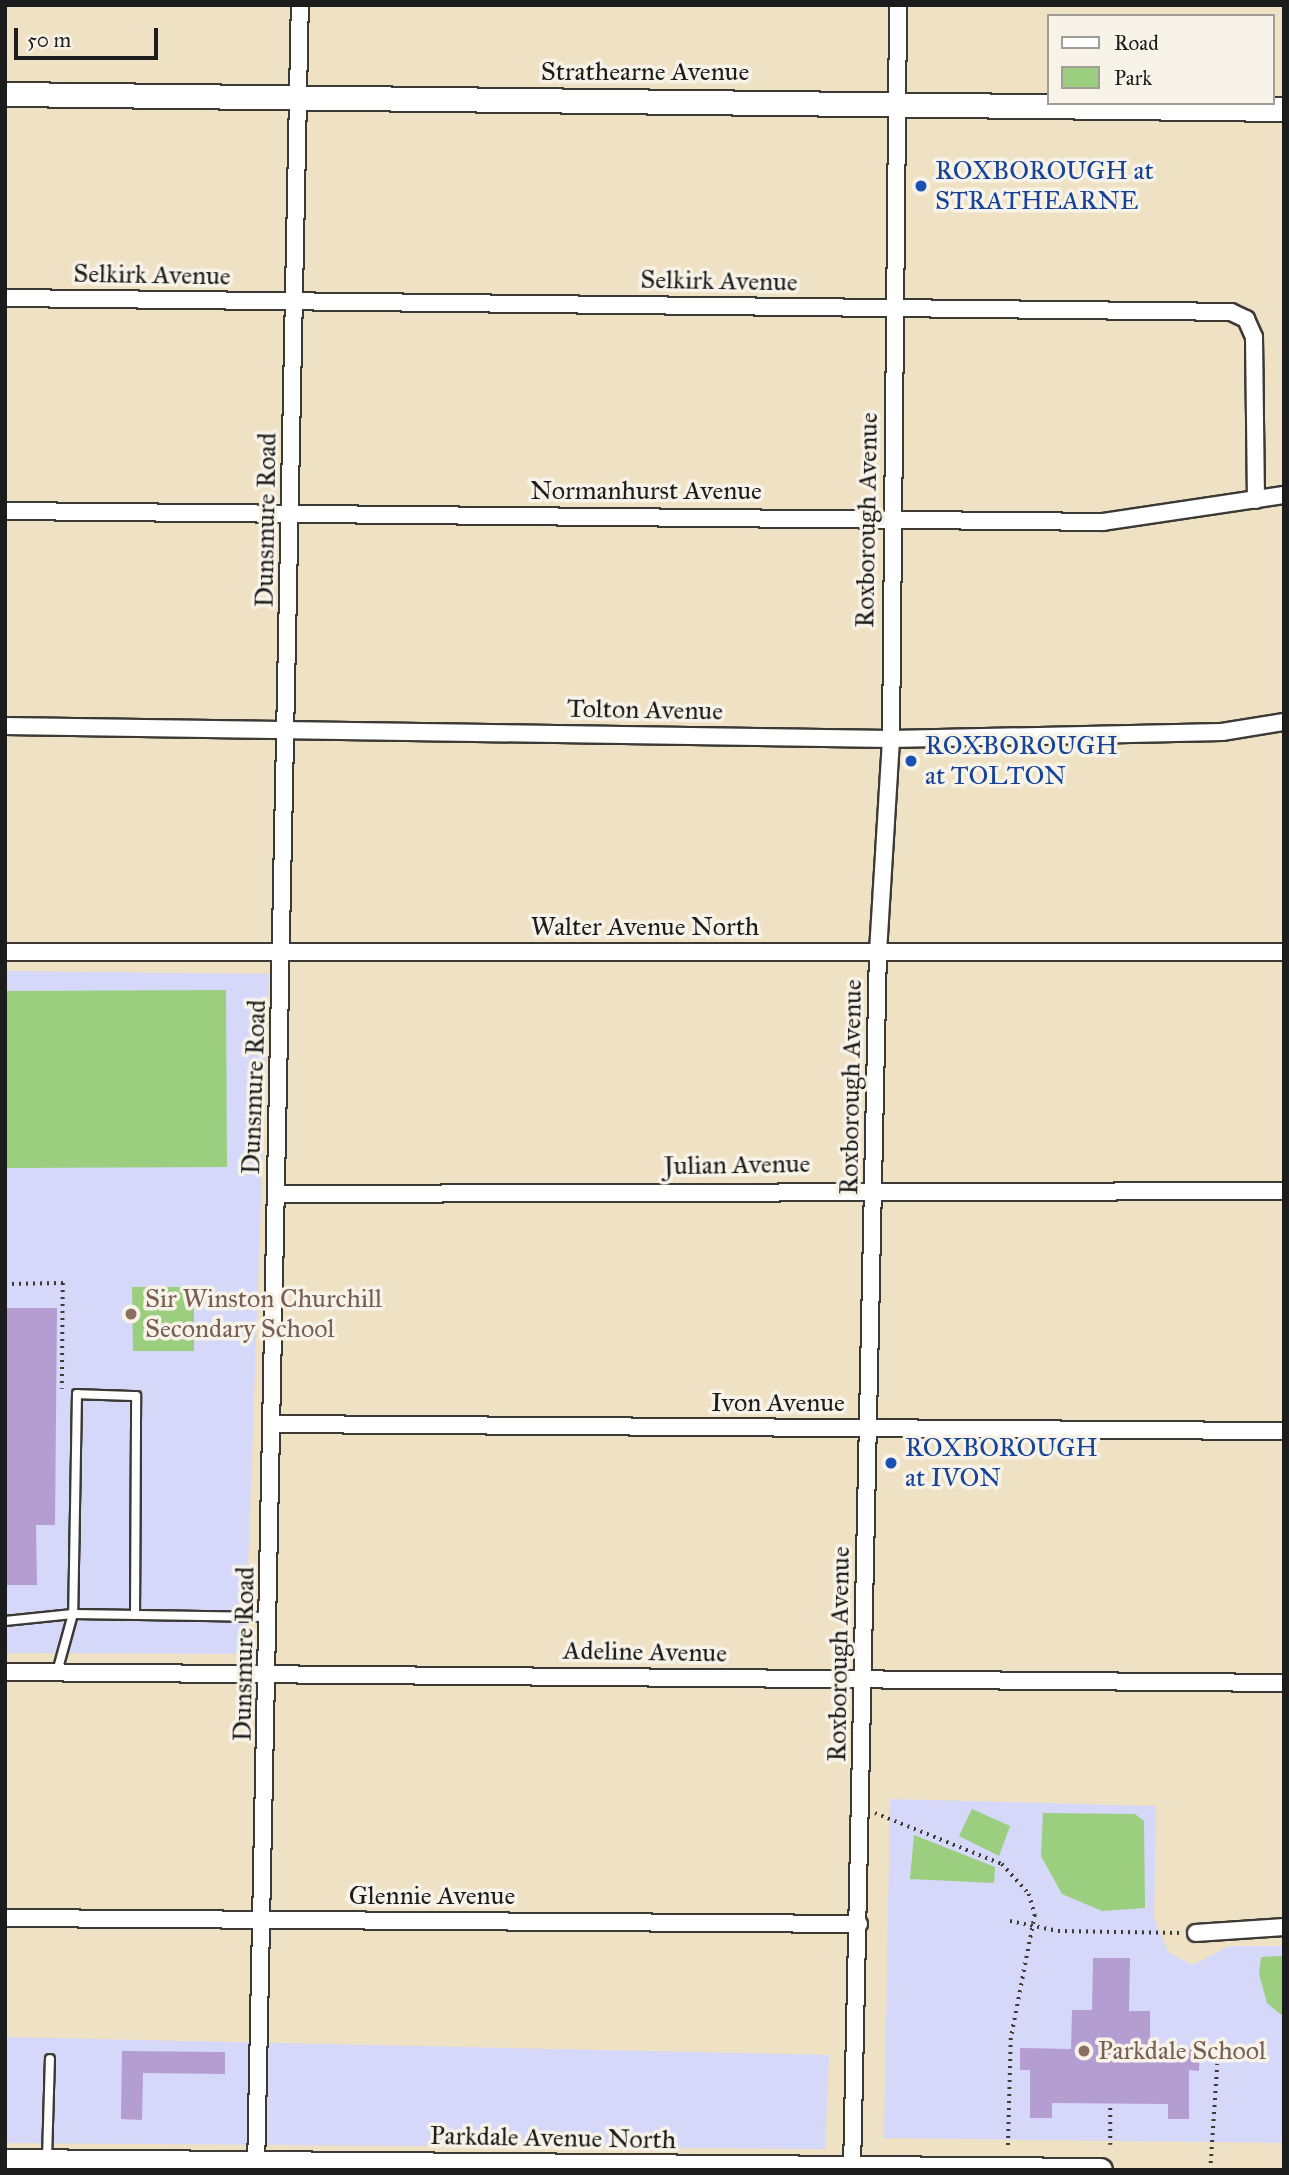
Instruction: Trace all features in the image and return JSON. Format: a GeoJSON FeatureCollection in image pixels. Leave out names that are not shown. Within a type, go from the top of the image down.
{"type":"FeatureCollection","features":[{"type":"Feature","properties":{"kind":"street","name":"Dunsmure Road"},"geometry":{"type":"LineString","coordinates":[[256,2167],[269,1672],[271,1424],[300,5]]}},
{"type":"Feature","properties":{"kind":"street","name":"Roxborough Avenue"},"geometry":{"type":"LineString","coordinates":[[852,2170],[878,952],[891,739],[890,518],[901,102],[898,5]]}},
{"type":"Feature","properties":{"kind":"street","name":"Strathearne Avenue"},"geometry":{"type":"LineString","coordinates":[[5,94],[1048,105]]}},
{"type":"Feature","properties":{"kind":"street","name":"Strathearne Avenue"},"geometry":{"type":"LineString","coordinates":[[1065,105],[1284,109]]}},
{"type":"Feature","properties":{"kind":"street","name":"Selkirk Avenue"},"geometry":{"type":"LineString","coordinates":[[5,298],[1239,314],[1254,337],[1256,500]]}},
{"type":"Feature","properties":{"kind":"street","name":"Normanhurst Avenue"},"geometry":{"type":"LineString","coordinates":[[5,511],[1103,522],[1284,495]]}},
{"type":"Feature","properties":{"kind":"street","name":"Tolton Avenue"},"geometry":{"type":"LineString","coordinates":[[5,726],[287,728],[891,739],[1222,732],[1284,722]]}},
{"type":"Feature","properties":{"kind":"street","name":"Walter Avenue North"},"geometry":{"type":"LineString","coordinates":[[5,952],[1284,952]]}},
{"type":"Feature","properties":{"kind":"street","name":"Julian Avenue"},"geometry":{"type":"LineString","coordinates":[[276,1194],[873,1188],[1284,1191]]}},
{"type":"Feature","properties":{"kind":"street","name":"Ivon Avenue"},"geometry":{"type":"LineString","coordinates":[[271,1424],[1284,1431]]}},
{"type":"Feature","properties":{"kind":"street","name":"Adeline Avenue"},"geometry":{"type":"LineString","coordinates":[[5,1672],[269,1672],[1284,1683]]}},
{"type":"Feature","properties":{"kind":"street","name":"Glennie Avenue"},"geometry":{"type":"LineString","coordinates":[[5,1918],[859,1924]]}},
{"type":"Feature","properties":{"kind":"street"},"geometry":{"type":"LineString","coordinates":[[1196,1933],[1284,1927]]}},
{"type":"Feature","properties":{"kind":"street","name":"Parkdale Avenue North"},"geometry":{"type":"LineString","coordinates":[[5,2161],[256,2167],[1100,2170]]}},
{"type":"Feature","properties":{"kind":"lane"},"geometry":{"type":"LineString","coordinates":[[57,1672],[73,1614],[78,1394],[136,1396],[135,1615]]}},
{"type":"Feature","properties":{"kind":"lane"},"geometry":{"type":"LineString","coordinates":[[5,1620],[73,1614],[269,1616]]}},
{"type":"Feature","properties":{"kind":"lane"},"geometry":{"type":"LineString","coordinates":[[47,2161],[50,2059]]}},
{"type":"Feature","properties":{"kind":"path"},"geometry":{"type":"LineString","coordinates":[[5,1284],[63,1283],[62,1389]]}},
{"type":"Feature","properties":{"kind":"path"},"geometry":{"type":"LineString","coordinates":[[861,1810],[898,1818],[1002,1864],[1029,1894],[1032,1928],[1011,2038],[1021,2169]]}},
{"type":"Feature","properties":{"kind":"path"},"geometry":{"type":"LineString","coordinates":[[1010,1921],[1032,1928],[1196,1933]]}},
{"type":"Feature","properties":{"kind":"path"},"geometry":{"type":"LineString","coordinates":[[1210,2170],[1217,2064]]}},
{"type":"Feature","properties":{"kind":"path"},"geometry":{"type":"LineString","coordinates":[[1110,2104],[1110,2145]]}},
{"type":"Feature","properties":{"kind":"shaded area","name":"Sir Winston Churchill Secondary School"},"geometry":{"type":"Polygon","coordinates":[[[5,971],[269,974],[245,1654],[5,1653],[5,971]]]}},
{"type":"Feature","properties":{"kind":"shaded area","name":"Parkdale School"},"geometry":{"type":"Polygon","coordinates":[[[890,1799],[1156,1806],[1154,1918],[1168,1952],[1193,1965],[1229,1946],[1284,1946],[1284,2143],[884,2138],[890,1799]]]}},
{"type":"Feature","properties":{"kind":"shaded area"},"geometry":{"type":"Polygon","coordinates":[[[5,2037],[829,2055],[825,2149],[5,2143],[5,2037]]]}},
{"type":"Feature","properties":{"kind":"green space"},"geometry":{"type":"Polygon","coordinates":[[[226,990],[227,1167],[5,1168],[5,991],[226,990]]]}},
{"type":"Feature","properties":{"kind":"green space"},"geometry":{"type":"Polygon","coordinates":[[[132,1287],[194,1287],[194,1351],[133,1351],[132,1287]]]}},
{"type":"Feature","properties":{"kind":"green space"},"geometry":{"type":"Polygon","coordinates":[[[972,1809],[1010,1826],[999,1856],[959,1836],[972,1809]]]}},
{"type":"Feature","properties":{"kind":"green space"},"geometry":{"type":"Polygon","coordinates":[[[1043,1813],[1135,1814],[1144,1821],[1145,1908],[1102,1911],[1062,1894],[1041,1856],[1043,1813]]]}},
{"type":"Feature","properties":{"kind":"green space"},"geometry":{"type":"Polygon","coordinates":[[[914,1835],[995,1867],[994,1883],[910,1879],[914,1835]]]}},
{"type":"Feature","properties":{"kind":"green space"},"geometry":{"type":"Polygon","coordinates":[[[1284,1956],[1284,2017],[1267,2003],[1259,1974],[1261,1957],[1284,1956]]]}},
{"type":"Feature","properties":{"kind":"building"},"geometry":{"type":"Polygon","coordinates":[[[6,1308],[57,1308],[55,1525],[36,1525],[37,1585],[5,1585],[6,1308]]]}},
{"type":"Feature","properties":{"kind":"building"},"geometry":{"type":"Polygon","coordinates":[[[1093,1958],[1130,1958],[1129,2011],[1150,2011],[1150,2049],[1200,2049],[1199,2071],[1189,2070],[1189,2119],[1168,2119],[1168,2104],[1052,2103],[1052,2118],[1030,2118],[1030,2070],[1020,2070],[1020,2048],[1071,2049],[1072,2010],[1092,2010],[1093,1958]]]}},
{"type":"Feature","properties":{"kind":"building"},"geometry":{"type":"Polygon","coordinates":[[[122,2051],[225,2052],[225,2074],[143,2073],[142,2120],[121,2119],[122,2051]]]}},
{"type":"Feature","properties":{"kind":"place","name":"ROXBOROUGH at STRATHEARNE"},"geometry":{"type":"Point","coordinates":[921,186]}},
{"type":"Feature","properties":{"kind":"place","name":"ROXBOROUGH at TOLTON"},"geometry":{"type":"Point","coordinates":[911,761]}},
{"type":"Feature","properties":{"kind":"place","name":"Sir Winston Churchill Secondary School"},"geometry":{"type":"Point","coordinates":[131,1314]}},
{"type":"Feature","properties":{"kind":"place","name":"ROXBOROUGH at IVON"},"geometry":{"type":"Point","coordinates":[891,1463]}},
{"type":"Feature","properties":{"kind":"place","name":"Parkdale School"},"geometry":{"type":"Point","coordinates":[1084,2051]}}]}
